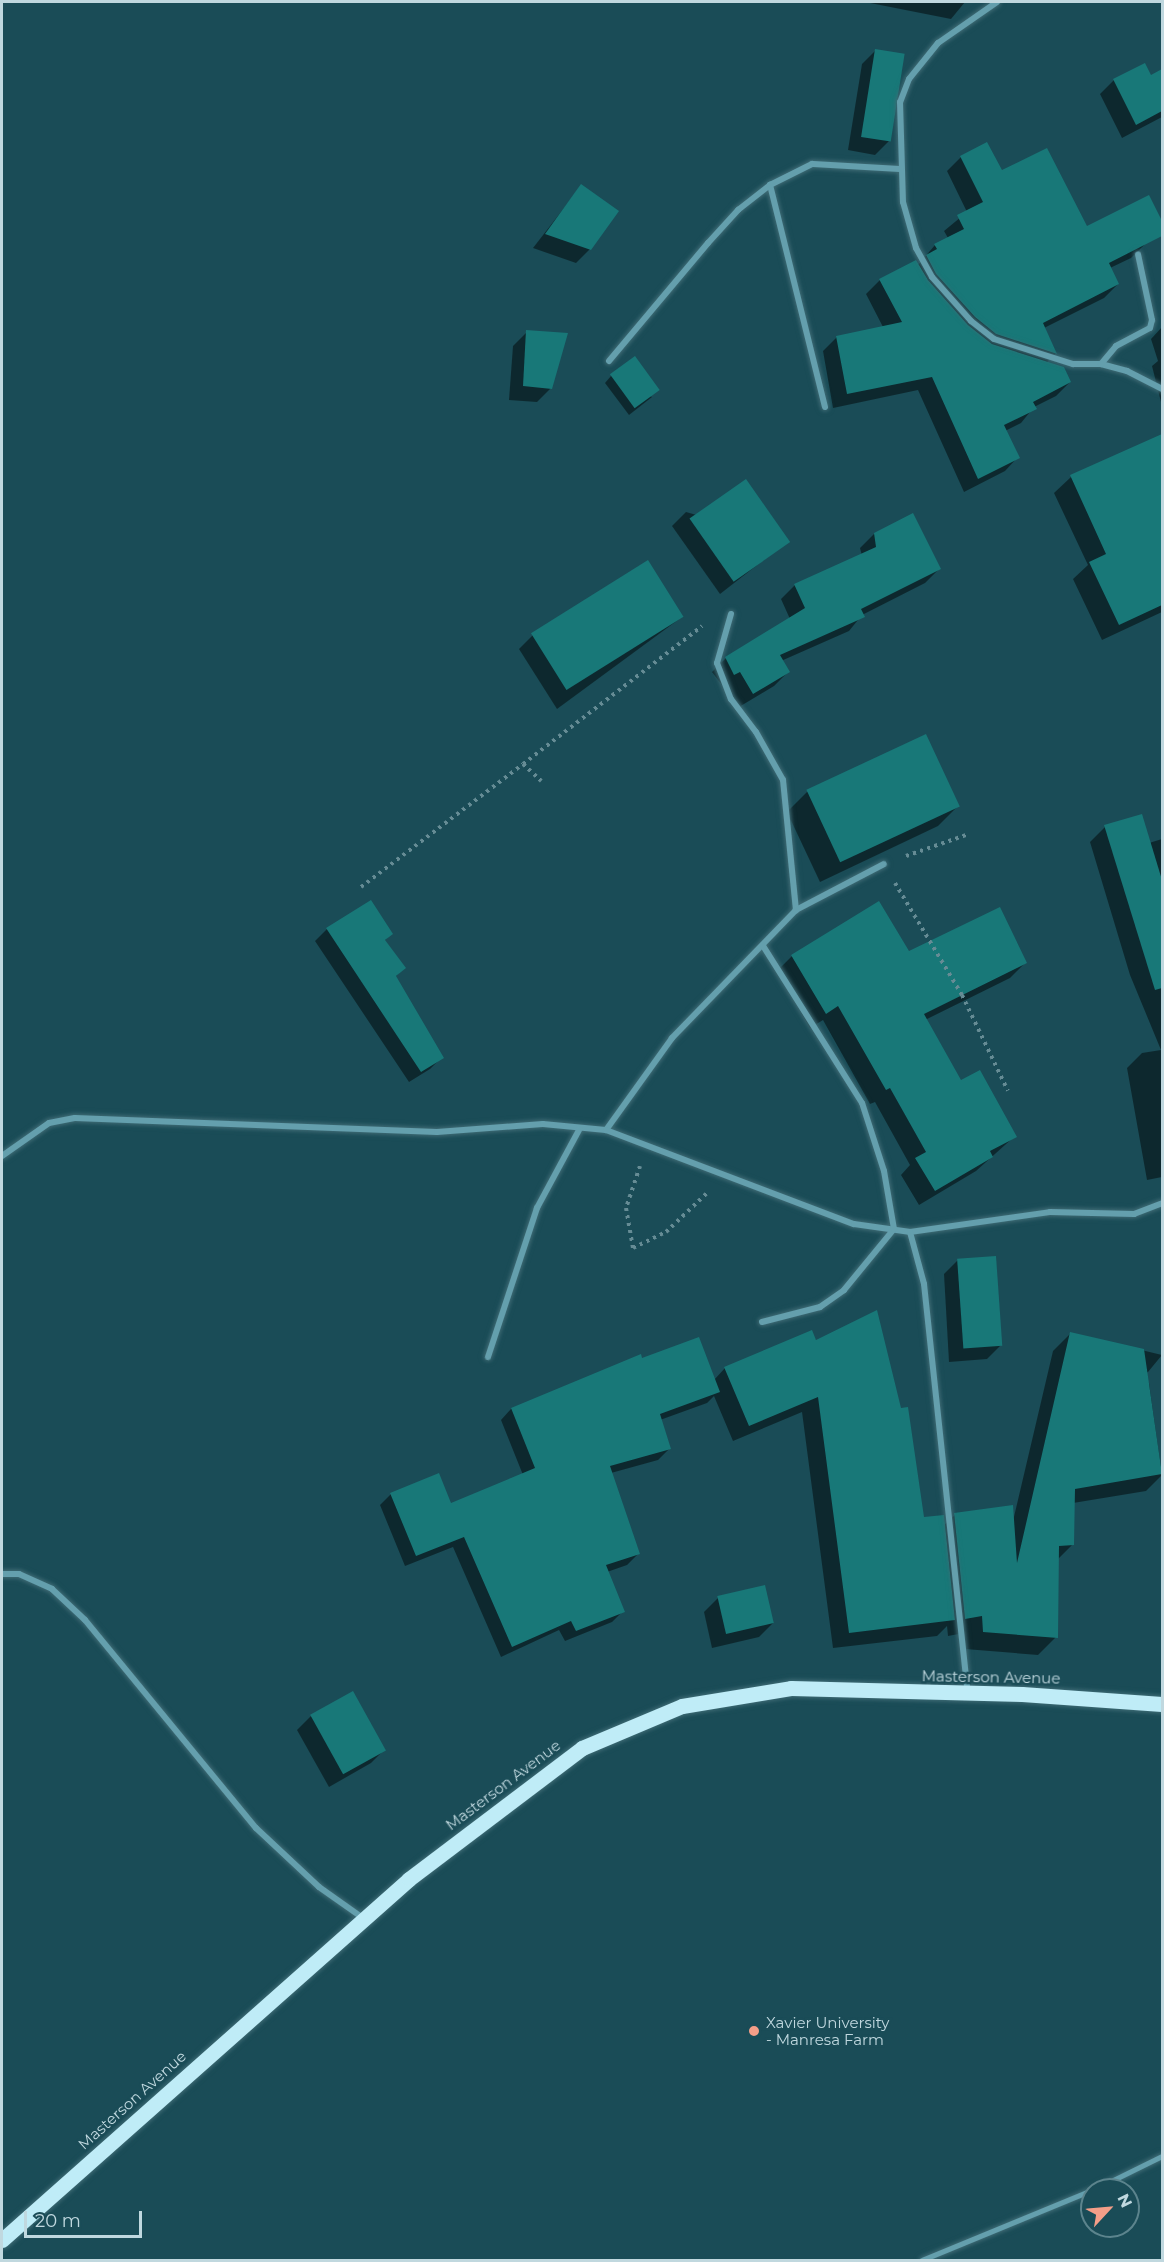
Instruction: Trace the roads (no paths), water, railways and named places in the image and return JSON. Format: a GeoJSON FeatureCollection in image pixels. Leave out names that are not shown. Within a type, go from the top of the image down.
{"type":"FeatureCollection","features":[{"type":"Feature","properties":{"kind":"main road","name":"Masterson Avenue"},"geometry":{"type":"LineString","coordinates":[[2,2240],[408,1879],[582,1748],[682,1706],[791,1688],[1162,1704]]}},
{"type":"Feature","properties":{"kind":"street"},"geometry":{"type":"LineString","coordinates":[[997,2],[938,43],[909,79],[900,102],[903,202],[916,248],[932,277],[971,321],[994,339],[1073,364],[1101,364],[1127,371],[1162,389]]}},
{"type":"Feature","properties":{"kind":"street"},"geometry":{"type":"LineString","coordinates":[[609,361],[738,210],[770,185],[812,164],[901,169]]}},
{"type":"Feature","properties":{"kind":"street"},"geometry":{"type":"LineString","coordinates":[[770,185],[825,407]]}},
{"type":"Feature","properties":{"kind":"street"},"geometry":{"type":"LineString","coordinates":[[1101,364],[1116,346],[1150,328],[1152,320],[1138,255]]}},
{"type":"Feature","properties":{"kind":"street"},"geometry":{"type":"LineString","coordinates":[[731,614],[717,663],[731,699],[783,780],[796,910]]}},
{"type":"Feature","properties":{"kind":"street"},"geometry":{"type":"LineString","coordinates":[[606,1131],[672,1038],[796,910],[884,864]]}},
{"type":"Feature","properties":{"kind":"street"},"geometry":{"type":"LineString","coordinates":[[762,1322],[820,1306],[844,1290],[894,1229],[884,1171],[862,1103],[763,946]]}},
{"type":"Feature","properties":{"kind":"street"},"geometry":{"type":"LineString","coordinates":[[2,1156],[49,1123],[75,1118],[437,1132],[543,1124],[579,1130],[606,1131],[728,1174],[854,1224],[910,1233],[1050,1212],[1134,1214],[1162,1203]]}},
{"type":"Feature","properties":{"kind":"street"},"geometry":{"type":"LineString","coordinates":[[488,1357],[537,1208],[579,1130]]}},
{"type":"Feature","properties":{"kind":"street"},"geometry":{"type":"LineString","coordinates":[[910,1233],[924,1284],[969,1694]]}},
{"type":"Feature","properties":{"kind":"street"},"geometry":{"type":"LineString","coordinates":[[2,1574],[19,1575],[61,1597],[85,1620],[256,1828],[319,1887],[363,1918]]}},
{"type":"Feature","properties":{"kind":"lane"},"geometry":{"type":"LineString","coordinates":[[1117,2178],[1162,2156]]}},
{"type":"Feature","properties":{"kind":"lane"},"geometry":{"type":"LineString","coordinates":[[922,2260],[1080,2195]]}},
{"type":"Feature","properties":{"kind":"place","name":"Xavier University - Manresa Farm"},"geometry":{"type":"Point","coordinates":[754,2031]}}]}
